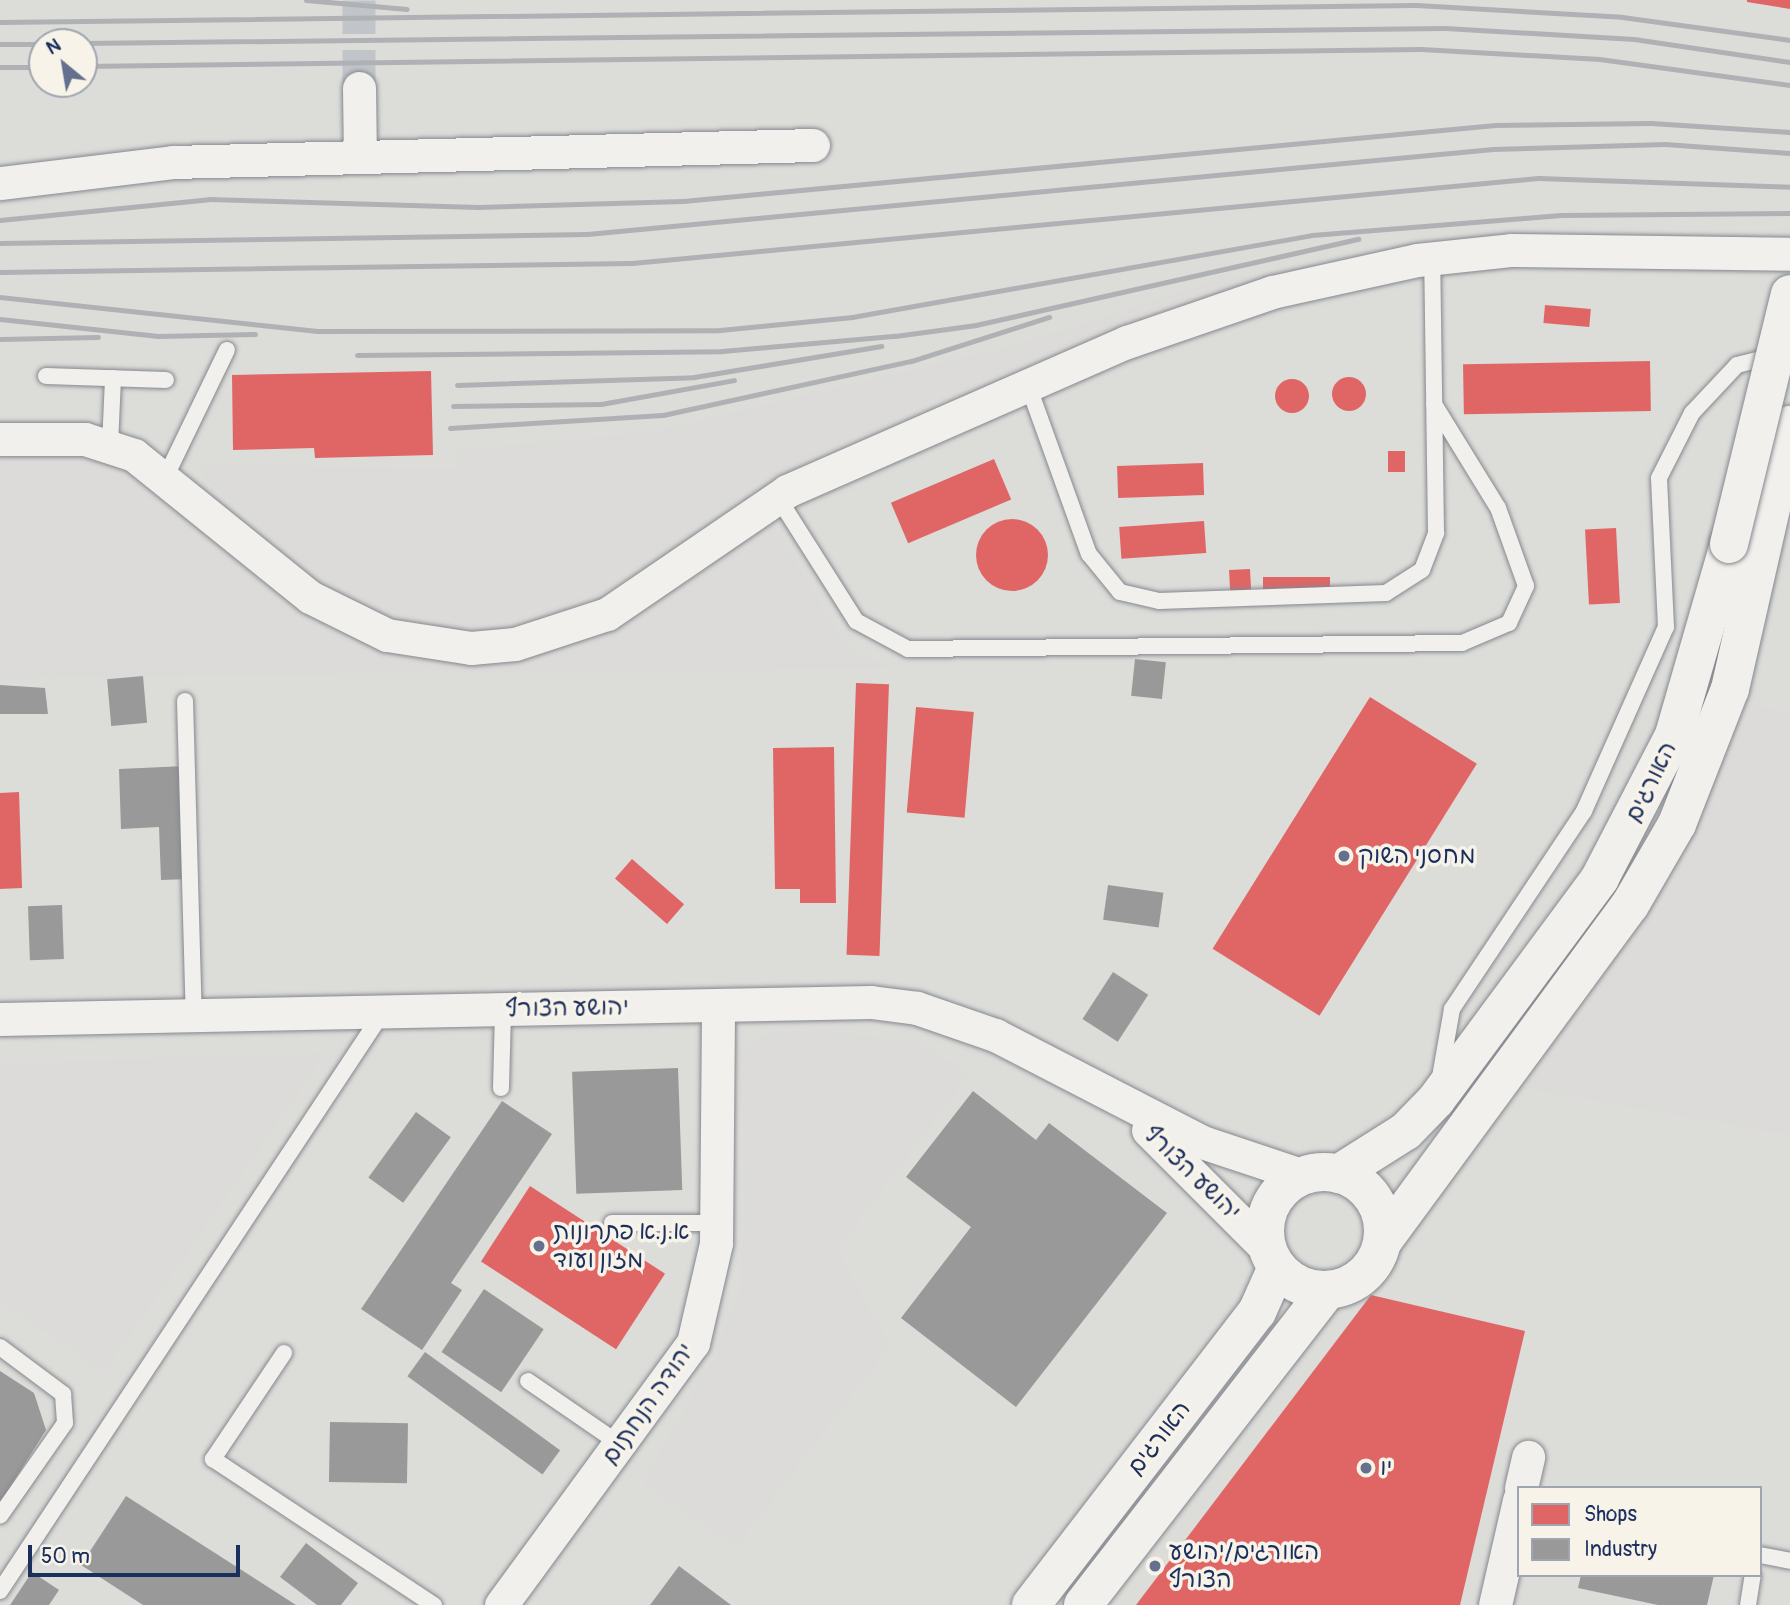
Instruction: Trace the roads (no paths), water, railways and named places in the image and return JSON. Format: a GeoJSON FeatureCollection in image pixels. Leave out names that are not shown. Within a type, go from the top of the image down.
{"type":"FeatureCollection","features":[{"type":"Feature","properties":{"kind":"street"},"geometry":{"type":"LineString","coordinates":[[359,88],[360,157]]}},
{"type":"Feature","properties":{"kind":"street"},"geometry":{"type":"LineString","coordinates":[[0,183],[173,162],[813,145]]}},
{"type":"Feature","properties":{"kind":"street"},"geometry":{"type":"LineString","coordinates":[[0,439],[71,438],[110,445],[166,476],[275,570],[347,619],[428,645],[471,648],[560,633],[607,614],[777,496],[1028,385],[1224,307],[1432,259],[1558,247],[1790,254]]}},
{"type":"Feature","properties":{"kind":"street","name":"האורגים"},"geometry":{"type":"LineString","coordinates":[[1383,1241],[1630,905],[1677,824],[1730,689],[1744,545],[1790,294]]}},
{"type":"Feature","properties":{"kind":"street","name":"האורגים"},"geometry":{"type":"LineString","coordinates":[[1321,1175],[1406,1131],[1436,1100],[1600,878],[1648,792],[1790,425]]}},
{"type":"Feature","properties":{"kind":"street","name":"יהושע הצורף"},"geometry":{"type":"LineString","coordinates":[[0,1019],[871,1002],[917,1008],[1032,1051],[1111,1099],[1202,1142],[1321,1175]]}},
{"type":"Feature","properties":{"kind":"street","name":"יהודה הנחתום"},"geometry":{"type":"LineString","coordinates":[[501,1605],[621,1445],[693,1343],[707,1298],[716,1223],[719,1005]]}},
{"type":"Feature","properties":{"kind":"street","name":"יהושע הצורף"},"geometry":{"type":"LineString","coordinates":[[1111,1099],[1177,1154],[1273,1258]]}},
{"type":"Feature","properties":{"kind":"street"},"geometry":{"type":"LineString","coordinates":[[1321,1175],[1373,1198],[1383,1241],[1363,1275],[1327,1290],[1300,1284],[1273,1258],[1268,1212],[1276,1197],[1321,1175]]}},
{"type":"Feature","properties":{"kind":"street","name":"האורגים"},"geometry":{"type":"LineString","coordinates":[[1031,1605],[1257,1312],[1273,1258]]}},
{"type":"Feature","properties":{"kind":"street","name":"האורגים"},"geometry":{"type":"LineString","coordinates":[[1083,1605],[1327,1290]]}},
{"type":"Feature","properties":{"kind":"street"},"geometry":{"type":"LineString","coordinates":[[1495,1605],[1517,1509]]}},
{"type":"Feature","properties":{"kind":"lane"},"geometry":{"type":"LineString","coordinates":[[1028,385],[1093,563],[1120,592],[1159,601],[1362,598],[1406,584],[1427,562],[1437,533],[1432,259]]}},
{"type":"Feature","properties":{"kind":"lane"},"geometry":{"type":"LineString","coordinates":[[166,476],[227,350]]}},
{"type":"Feature","properties":{"kind":"lane"},"geometry":{"type":"LineString","coordinates":[[1436,1100],[1452,1009],[1584,811],[1666,627],[1659,478],[1692,413],[1737,365],[1790,352]]}},
{"type":"Feature","properties":{"kind":"lane"},"geometry":{"type":"LineString","coordinates":[[46,376],[166,380]]}},
{"type":"Feature","properties":{"kind":"lane"},"geometry":{"type":"LineString","coordinates":[[110,445],[113,378]]}},
{"type":"Feature","properties":{"kind":"lane"},"geometry":{"type":"LineString","coordinates":[[777,496],[856,621],[879,639],[908,649],[1452,644],[1509,624],[1526,586],[1498,508],[1434,404]]}},
{"type":"Feature","properties":{"kind":"lane"},"geometry":{"type":"LineString","coordinates":[[186,701],[194,1015]]}},
{"type":"Feature","properties":{"kind":"lane"},"geometry":{"type":"LineString","coordinates":[[501,1088],[503,1009]]}},
{"type":"Feature","properties":{"kind":"lane"},"geometry":{"type":"LineString","coordinates":[[0,1591],[384,1012]]}},
{"type":"Feature","properties":{"kind":"lane"},"geometry":{"type":"LineString","coordinates":[[612,1223],[716,1223]]}},
{"type":"Feature","properties":{"kind":"lane"},"geometry":{"type":"LineString","coordinates":[[0,1347],[63,1394],[65,1423],[0,1516]]}},
{"type":"Feature","properties":{"kind":"lane"},"geometry":{"type":"LineString","coordinates":[[284,1353],[213,1459],[434,1605]]}},
{"type":"Feature","properties":{"kind":"lane"},"geometry":{"type":"LineString","coordinates":[[528,1381],[621,1445]]}},
{"type":"Feature","properties":{"kind":"lane"},"geometry":{"type":"LineString","coordinates":[[1762,1555],[1790,1561]]}},
{"type":"Feature","properties":{"kind":"lane"},"geometry":{"type":"LineString","coordinates":[[1748,1605],[1753,1577]]}},
{"type":"Feature","properties":{"kind":"tunnel"},"geometry":{"type":"LineString","coordinates":[[359,0],[359,88]]}},
{"type":"Feature","properties":{"kind":"railway"},"geometry":{"type":"LineString","coordinates":[[306,0],[407,9]]}},
{"type":"Feature","properties":{"kind":"railway"},"geometry":{"type":"LineString","coordinates":[[0,22],[1416,5],[1622,17],[1790,40]]}},
{"type":"Feature","properties":{"kind":"railway"},"geometry":{"type":"LineString","coordinates":[[98,43],[1445,28],[1634,39],[1790,62]]}},
{"type":"Feature","properties":{"kind":"railway"},"geometry":{"type":"LineString","coordinates":[[0,44],[28,44]]}},
{"type":"Feature","properties":{"kind":"railway"},"geometry":{"type":"LineString","coordinates":[[98,66],[1421,49],[1600,59],[1790,85]]}},
{"type":"Feature","properties":{"kind":"railway"},"geometry":{"type":"LineString","coordinates":[[0,67],[28,67]]}},
{"type":"Feature","properties":{"kind":"railway"},"geometry":{"type":"LineString","coordinates":[[0,220],[209,199],[478,207],[683,201],[1495,125],[1651,123],[1790,132]]}},
{"type":"Feature","properties":{"kind":"railway"},"geometry":{"type":"LineString","coordinates":[[0,243],[587,234],[1493,149],[1665,144],[1790,153]]}},
{"type":"Feature","properties":{"kind":"railway"},"geometry":{"type":"LineString","coordinates":[[0,272],[632,263],[1538,178],[1790,187]]}},
{"type":"Feature","properties":{"kind":"railway"},"geometry":{"type":"LineString","coordinates":[[0,297],[317,331],[720,330],[852,317],[1312,235],[1561,215],[1790,213]]}},
{"type":"Feature","properties":{"kind":"railway"},"geometry":{"type":"LineString","coordinates":[[357,355],[722,351],[895,336],[976,325],[1358,239]]}},
{"type":"Feature","properties":{"kind":"railway"},"geometry":{"type":"LineString","coordinates":[[450,428],[663,415],[911,361],[1049,317]]}},
{"type":"Feature","properties":{"kind":"railway"},"geometry":{"type":"LineString","coordinates":[[0,319],[158,336],[255,334]]}},
{"type":"Feature","properties":{"kind":"railway"},"geometry":{"type":"LineString","coordinates":[[0,339],[98,337]]}},
{"type":"Feature","properties":{"kind":"railway"},"geometry":{"type":"LineString","coordinates":[[457,385],[694,377],[881,346]]}},
{"type":"Feature","properties":{"kind":"railway"},"geometry":{"type":"LineString","coordinates":[[453,406],[601,404],[734,380]]}},
{"type":"Feature","properties":{"kind":"place","name":"מחסני השוק"},"geometry":{"type":"Point","coordinates":[1344,856]}},
{"type":"Feature","properties":{"kind":"place","name":"א.נ.א פתרונות מזון ועוד"},"geometry":{"type":"Point","coordinates":[539,1246]}},
{"type":"Feature","properties":{"kind":"place","name":"יו"},"geometry":{"type":"Point","coordinates":[1366,1468]}},
{"type":"Feature","properties":{"kind":"place","name":"האורגים/יהושע הצורף"},"geometry":{"type":"Point","coordinates":[1155,1566]}}]}
